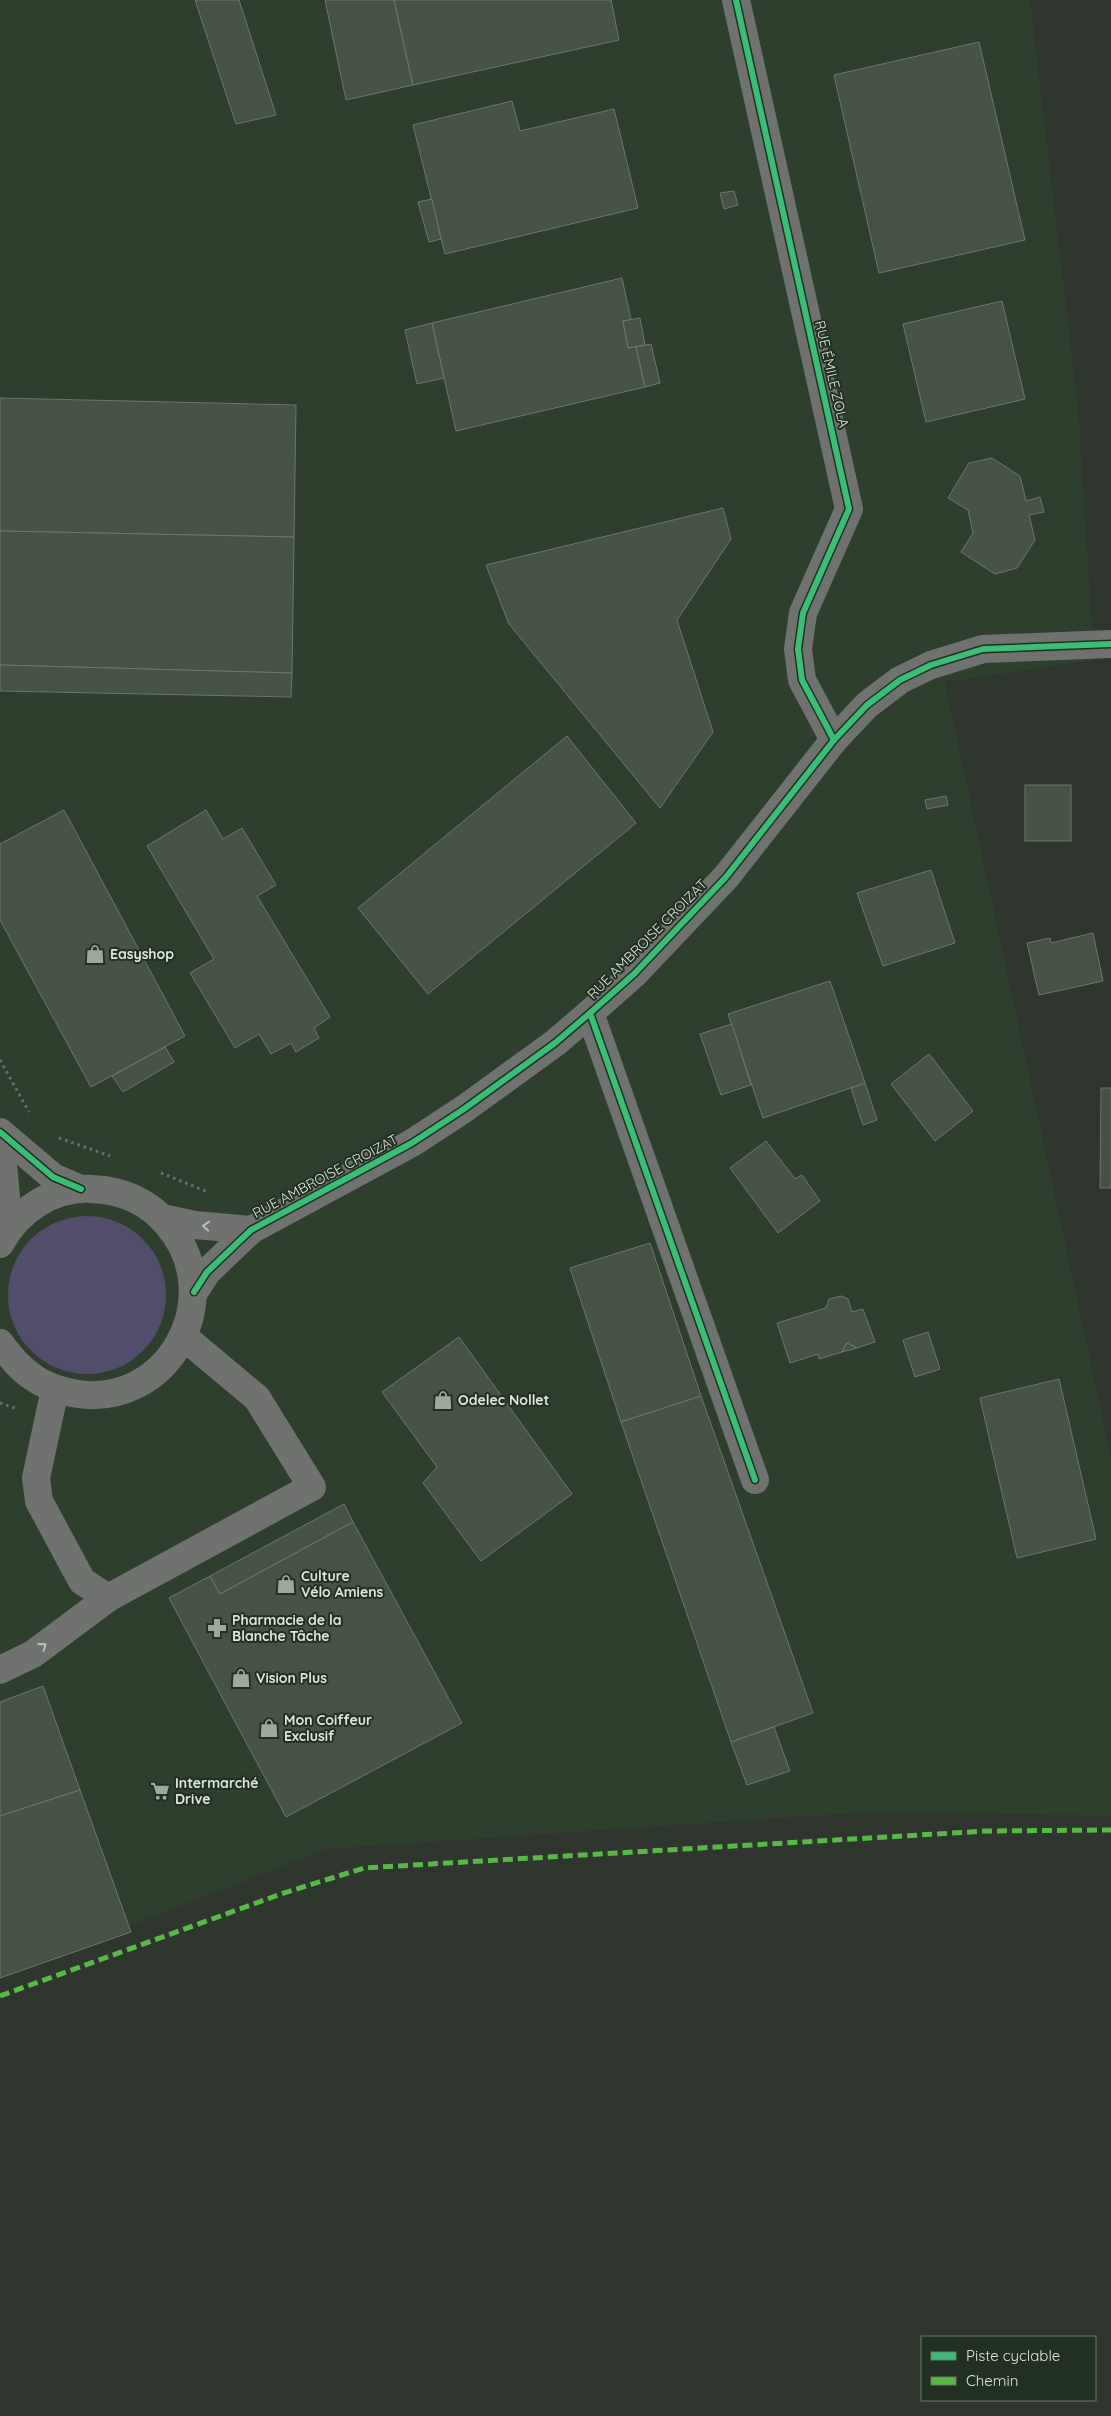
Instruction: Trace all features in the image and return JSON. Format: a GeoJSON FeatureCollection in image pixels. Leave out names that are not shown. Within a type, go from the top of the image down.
{"type":"FeatureCollection","features":[{"type":"Feature","properties":{"kind":"street","name":"RUE ÉMILE ZOLA"},"geometry":{"type":"LineString","coordinates":[[736,0],[849,509],[802,613],[798,649],[802,680],[834,740]]}},
{"type":"Feature","properties":{"kind":"street","name":"RUE AMBROISE CROIZAT"},"geometry":{"type":"LineString","coordinates":[[194,1292],[207,1272],[251,1230],[412,1143],[532,1059],[590,1013],[634,974],[726,877],[834,740],[867,706],[900,680],[931,665],[983,649],[1111,644]]}},
{"type":"Feature","properties":{"kind":"street"},"geometry":{"type":"LineString","coordinates":[[590,1013],[755,1480]]}},
{"type":"Feature","properties":{"kind":"street"},"geometry":{"type":"LineString","coordinates":[[0,1132],[53,1177],[82,1188]]}},
{"type":"Feature","properties":{"kind":"street"},"geometry":{"type":"LineString","coordinates":[[0,1132],[4,1236]]}},
{"type":"Feature","properties":{"kind":"street"},"geometry":{"type":"LineString","coordinates":[[0,1342],[8,1363],[55,1389],[85,1395],[115,1393],[143,1381],[166,1362],[184,1337],[191,1315],[194,1292],[192,1271],[186,1252],[176,1234],[162,1218],[145,1204],[125,1194],[103,1189],[82,1188],[54,1195],[29,1209],[4,1236]]}},
{"type":"Feature","properties":{"kind":"street","name":"RUE AMBROISE CROIZAT"},"geometry":{"type":"LineString","coordinates":[[162,1218],[195,1225],[251,1230]]}},
{"type":"Feature","properties":{"kind":"street"},"geometry":{"type":"LineString","coordinates":[[0,1670],[33,1654],[108,1598],[312,1487],[257,1398],[184,1337]]}},
{"type":"Feature","properties":{"kind":"street"},"geometry":{"type":"LineString","coordinates":[[55,1389],[36,1478],[39,1501],[82,1581],[108,1598]]}},
{"type":"Feature","properties":{"kind":"path"},"geometry":{"type":"LineString","coordinates":[[0,1060],[34,1120]]}},
{"type":"Feature","properties":{"kind":"path"},"geometry":{"type":"LineString","coordinates":[[58,1137],[114,1157]]}},
{"type":"Feature","properties":{"kind":"path"},"geometry":{"type":"LineString","coordinates":[[160,1173],[197,1186],[214,1195]]}},
{"type":"Feature","properties":{"kind":"shaded area"},"geometry":{"type":"Polygon","coordinates":[[[0,0],[1030,0],[1078,407],[1094,660],[945,682],[1111,1457],[1111,1816],[882,1811],[327,1849],[0,1976],[0,0]]]}},
{"type":"Feature","properties":{"kind":"shaded area"},"geometry":{"type":"Polygon","coordinates":[[[95,1216],[110,1219],[124,1225],[143,1239],[153,1251],[163,1272],[166,1295],[163,1318],[153,1339],[143,1351],[131,1361],[110,1371],[95,1374],[79,1374],[64,1371],[43,1361],[21,1339],[9,1310],[8,1287],[11,1272],[21,1251],[43,1229],[72,1217],[95,1216]]]}},
{"type":"Feature","properties":{"kind":"building"},"geometry":{"type":"Polygon","coordinates":[[[195,0],[239,0],[276,115],[236,124],[195,0]]]}},
{"type":"Feature","properties":{"kind":"building"},"geometry":{"type":"Polygon","coordinates":[[[325,0],[394,0],[413,85],[346,100],[325,0]]]}},
{"type":"Feature","properties":{"kind":"building"},"geometry":{"type":"Polygon","coordinates":[[[394,0],[611,0],[619,40],[413,85],[394,0]]]}},
{"type":"Feature","properties":{"kind":"building"},"geometry":{"type":"Polygon","coordinates":[[[979,42],[1025,240],[879,273],[834,75],[979,42]]]}},
{"type":"Feature","properties":{"kind":"building"},"geometry":{"type":"Polygon","coordinates":[[[512,101],[520,131],[614,109],[638,208],[445,254],[413,125],[512,101]]]}},
{"type":"Feature","properties":{"kind":"building"},"geometry":{"type":"Polygon","coordinates":[[[734,191],[738,205],[724,209],[720,193],[734,191]]]}},
{"type":"Feature","properties":{"kind":"building"},"geometry":{"type":"Polygon","coordinates":[[[432,199],[441,239],[429,242],[418,202],[432,199]]]}},
{"type":"Feature","properties":{"kind":"building"},"geometry":{"type":"Polygon","coordinates":[[[622,278],[631,320],[623,321],[628,348],[636,347],[645,387],[456,431],[432,323],[622,278]]]}},
{"type":"Feature","properties":{"kind":"building"},"geometry":{"type":"Polygon","coordinates":[[[1002,301],[1025,399],[926,422],[903,324],[1002,301]]]}},
{"type":"Feature","properties":{"kind":"building"},"geometry":{"type":"Polygon","coordinates":[[[640,318],[645,345],[628,348],[623,321],[640,318]]]}},
{"type":"Feature","properties":{"kind":"building"},"geometry":{"type":"Polygon","coordinates":[[[432,323],[444,378],[417,384],[405,330],[432,323]]]}},
{"type":"Feature","properties":{"kind":"building"},"geometry":{"type":"Polygon","coordinates":[[[651,344],[660,383],[645,387],[636,347],[651,344]]]}},
{"type":"Feature","properties":{"kind":"building"},"geometry":{"type":"Polygon","coordinates":[[[0,398],[296,405],[294,537],[0,531],[0,398]]]}},
{"type":"Feature","properties":{"kind":"building"},"geometry":{"type":"Polygon","coordinates":[[[992,458],[1020,476],[1026,501],[1040,497],[1044,512],[1029,515],[1035,540],[1017,568],[995,574],[961,552],[973,533],[968,510],[948,498],[969,463],[992,458]]]}},
{"type":"Feature","properties":{"kind":"building"},"geometry":{"type":"Polygon","coordinates":[[[723,508],[731,539],[677,620],[713,732],[660,808],[509,624],[486,565],[723,508]]]}},
{"type":"Feature","properties":{"kind":"building"},"geometry":{"type":"Polygon","coordinates":[[[0,531],[294,537],[292,673],[0,665],[0,531]]]}},
{"type":"Feature","properties":{"kind":"building"},"geometry":{"type":"Polygon","coordinates":[[[0,665],[292,673],[291,697],[0,691],[0,665]]]}},
{"type":"Feature","properties":{"kind":"building"},"geometry":{"type":"Polygon","coordinates":[[[567,736],[636,823],[428,994],[358,908],[567,736]]]}},
{"type":"Feature","properties":{"kind":"building"},"geometry":{"type":"Polygon","coordinates":[[[1025,785],[1071,785],[1071,841],[1025,841],[1025,785]]]}},
{"type":"Feature","properties":{"kind":"building"},"geometry":{"type":"Polygon","coordinates":[[[946,796],[948,805],[927,809],[925,800],[946,796]]]}},
{"type":"Feature","properties":{"kind":"building"},"geometry":{"type":"Polygon","coordinates":[[[64,810],[185,1036],[91,1087],[0,920],[0,844],[64,810]]]}},
{"type":"Feature","properties":{"kind":"building"},"geometry":{"type":"Polygon","coordinates":[[[206,810],[223,839],[242,828],[276,885],[257,896],[330,1017],[314,1028],[319,1038],[296,1052],[291,1043],[271,1054],[259,1034],[235,1048],[190,973],[214,959],[147,846],[206,810]]]}},
{"type":"Feature","properties":{"kind":"building"},"geometry":{"type":"Polygon","coordinates":[[[931,870],[955,943],[883,966],[857,893],[931,870]]]}},
{"type":"Feature","properties":{"kind":"building"},"geometry":{"type":"Polygon","coordinates":[[[1093,933],[1103,981],[1039,995],[1027,943],[1050,938],[1051,943],[1093,933]]]}},
{"type":"Feature","properties":{"kind":"building"},"geometry":{"type":"Polygon","coordinates":[[[830,981],[865,1083],[763,1118],[728,1014],[830,981]]]}},
{"type":"Feature","properties":{"kind":"building"},"geometry":{"type":"Polygon","coordinates":[[[732,1024],[751,1085],[721,1095],[700,1034],[732,1024]]]}},
{"type":"Feature","properties":{"kind":"building"},"geometry":{"type":"Polygon","coordinates":[[[165,1047],[174,1062],[123,1092],[112,1076],[165,1047]]]}},
{"type":"Feature","properties":{"kind":"building"},"geometry":{"type":"Polygon","coordinates":[[[929,1054],[973,1111],[935,1141],[891,1084],[929,1054]]]}},
{"type":"Feature","properties":{"kind":"building"},"geometry":{"type":"Polygon","coordinates":[[[865,1083],[877,1120],[863,1125],[851,1088],[865,1083]]]}},
{"type":"Feature","properties":{"kind":"building"},"geometry":{"type":"Polygon","coordinates":[[[1101,1088],[1111,1088],[1111,1188],[1100,1188],[1101,1088]]]}},
{"type":"Feature","properties":{"kind":"building"},"geometry":{"type":"Polygon","coordinates":[[[766,1141],[795,1179],[802,1175],[820,1201],[778,1233],[730,1168],[766,1141]]]}},
{"type":"Feature","properties":{"kind":"building"},"geometry":{"type":"Polygon","coordinates":[[[650,1243],[701,1396],[621,1422],[570,1268],[650,1243]]]}},
{"type":"Feature","properties":{"kind":"building"},"geometry":{"type":"Polygon","coordinates":[[[841,1296],[848,1299],[852,1312],[863,1309],[875,1342],[857,1348],[847,1343],[842,1352],[819,1359],[818,1354],[790,1363],[777,1323],[826,1308],[829,1299],[841,1296]]]}},
{"type":"Feature","properties":{"kind":"building"},"geometry":{"type":"Polygon","coordinates":[[[928,1332],[940,1369],[915,1377],[903,1340],[928,1332]]]}},
{"type":"Feature","properties":{"kind":"building"},"geometry":{"type":"Polygon","coordinates":[[[459,1337],[572,1494],[481,1561],[423,1483],[437,1467],[382,1392],[459,1337]]]}},
{"type":"Feature","properties":{"kind":"building"},"geometry":{"type":"Polygon","coordinates":[[[847,1343],[857,1348],[842,1352],[847,1343]]]}},
{"type":"Feature","properties":{"kind":"building"},"geometry":{"type":"Polygon","coordinates":[[[1059,1379],[1096,1539],[1017,1558],[980,1398],[1059,1379]]]}},
{"type":"Feature","properties":{"kind":"building"},"geometry":{"type":"Polygon","coordinates":[[[701,1396],[813,1713],[731,1742],[621,1422],[701,1396]]]}},
{"type":"Feature","properties":{"kind":"building"},"geometry":{"type":"Polygon","coordinates":[[[344,1504],[353,1522],[220,1594],[210,1576],[344,1504]]]}},
{"type":"Feature","properties":{"kind":"building"},"geometry":{"type":"Polygon","coordinates":[[[353,1522],[462,1723],[286,1817],[169,1598],[210,1576],[220,1594],[353,1522]]]}},
{"type":"Feature","properties":{"kind":"building"},"geometry":{"type":"Polygon","coordinates":[[[43,1686],[80,1790],[0,1816],[0,1702],[43,1686]]]}},
{"type":"Feature","properties":{"kind":"building"},"geometry":{"type":"Polygon","coordinates":[[[774,1727],[790,1771],[747,1785],[731,1742],[774,1727]]]}},
{"type":"Feature","properties":{"kind":"building"},"geometry":{"type":"Polygon","coordinates":[[[80,1790],[131,1932],[0,1978],[0,1816],[80,1790]]]}},
{"type":"Feature","properties":{"kind":"marked path"},"geometry":{"type":"LineString","coordinates":[[0,1996],[281,1894],[364,1868],[987,1831],[1111,1830]]}},
{"type":"Feature","properties":{"kind":"cycle path"},"geometry":{"type":"LineString","coordinates":[[736,0],[849,509],[803,613],[798,649],[802,680],[834,740]]}},
{"type":"Feature","properties":{"kind":"cycle path"},"geometry":{"type":"LineString","coordinates":[[194,1292],[207,1272],[251,1230],[412,1143],[464,1109],[555,1043],[590,1013],[634,974],[726,877],[834,740],[867,705],[900,680],[931,665],[983,649],[1111,644]]}},
{"type":"Feature","properties":{"kind":"cycle path"},"geometry":{"type":"LineString","coordinates":[[590,1013],[755,1480]]}},
{"type":"Feature","properties":{"kind":"cycle path"},"geometry":{"type":"LineString","coordinates":[[0,1132],[53,1177],[81,1189]]}},
{"type":"Feature","properties":{"kind":"place","name":"Easyshop"},"geometry":{"type":"Point","coordinates":[95,954]}},
{"type":"Feature","properties":{"kind":"place","name":"Odelec Nollet"},"geometry":{"type":"Point","coordinates":[443,1400]}},
{"type":"Feature","properties":{"kind":"place","name":"Culture Vélo Amiens"},"geometry":{"type":"Point","coordinates":[286,1584]}},
{"type":"Feature","properties":{"kind":"place","name":"Pharmacie de la Blanche Tâche"},"geometry":{"type":"Point","coordinates":[217,1628]}},
{"type":"Feature","properties":{"kind":"place","name":"Vision Plus"},"geometry":{"type":"Point","coordinates":[241,1678]}},
{"type":"Feature","properties":{"kind":"place","name":"Mon Coiffeur Exclusif"},"geometry":{"type":"Point","coordinates":[269,1728]}},
{"type":"Feature","properties":{"kind":"place","name":"Intermarché Drive"},"geometry":{"type":"Point","coordinates":[160,1791]}}]}
